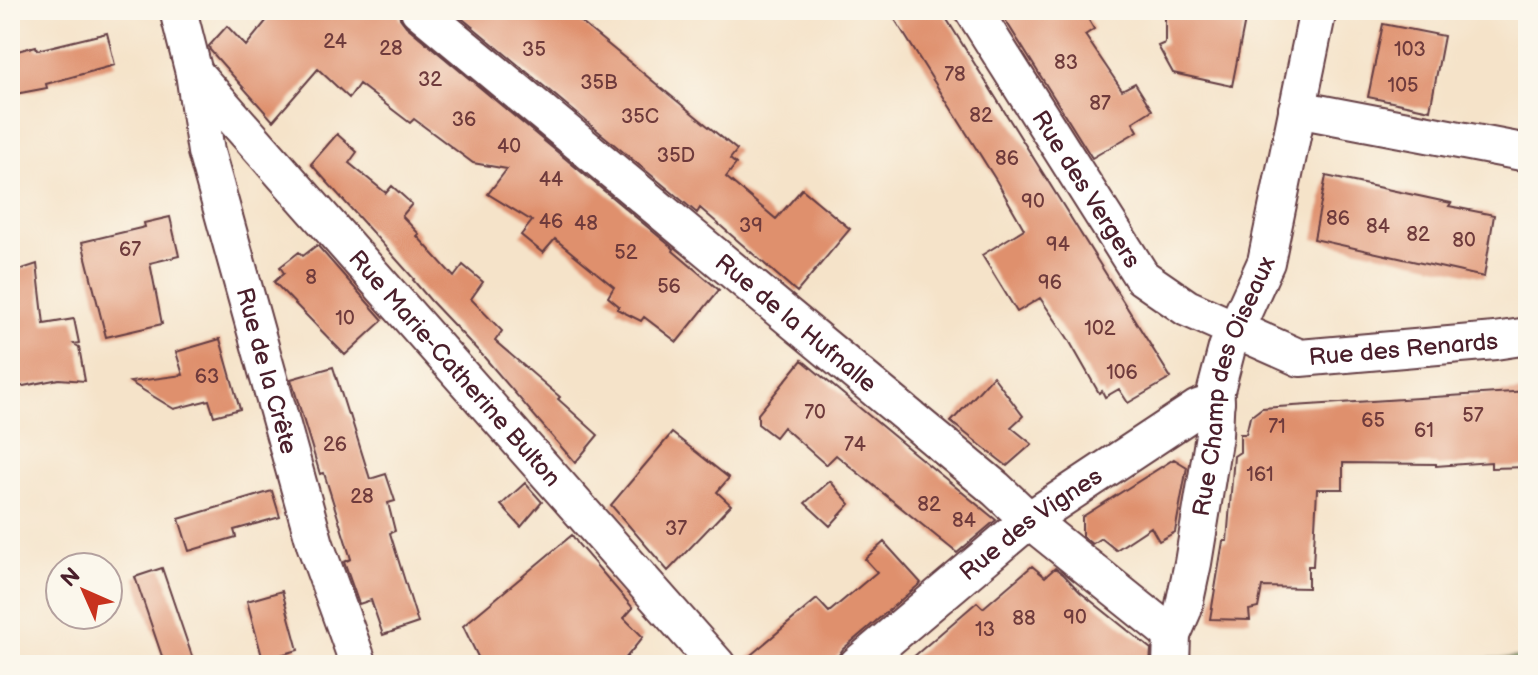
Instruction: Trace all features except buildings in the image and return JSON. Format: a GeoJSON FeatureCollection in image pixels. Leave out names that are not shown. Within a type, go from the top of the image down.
{"type":"FeatureCollection","features":[{"type":"Feature","properties":{"kind":"street","name":"Rue de la Crête"},"geometry":{"type":"LineString","coordinates":[[178,10],[194,73],[206,152],[310,529],[359,665]]}},
{"type":"Feature","properties":{"kind":"street","name":"Rue de la Hufnalle"},"geometry":{"type":"LineString","coordinates":[[419,10],[996,489],[1171,650]]}},
{"type":"Feature","properties":{"kind":"street","name":"Rue des Vergers"},"geometry":{"type":"LineString","coordinates":[[973,10],[1142,277],[1187,308],[1235,330]]}},
{"type":"Feature","properties":{"kind":"street","name":"Rue Champ des Oiseaux"},"geometry":{"type":"LineString","coordinates":[[1171,650],[1193,563],[1214,435],[1216,390],[1227,348],[1266,262],[1318,10]]}},
{"type":"Feature","properties":{"kind":"street","name":"Rue Marie-Catherine Bulton"},"geometry":{"type":"LineString","coordinates":[[194,73],[717,665]]}},
{"type":"Feature","properties":{"kind":"street"},"geometry":{"type":"LineString","coordinates":[[1297,109],[1522,152]]}},
{"type":"Feature","properties":{"kind":"street","name":"Rue des Renards"},"geometry":{"type":"LineString","coordinates":[[1235,330],[1300,358],[1528,336]]}},
{"type":"Feature","properties":{"kind":"street","name":"Rue des Vignes"},"geometry":{"type":"LineString","coordinates":[[857,665],[1029,520],[1198,408],[1216,402]]}},
{"type":"Feature","properties":{"kind":"green space"},"geometry":{"type":"Polygon","coordinates":[[[1528,657],[1528,665],[1376,665],[1380,662],[1528,657]]]}}]}
